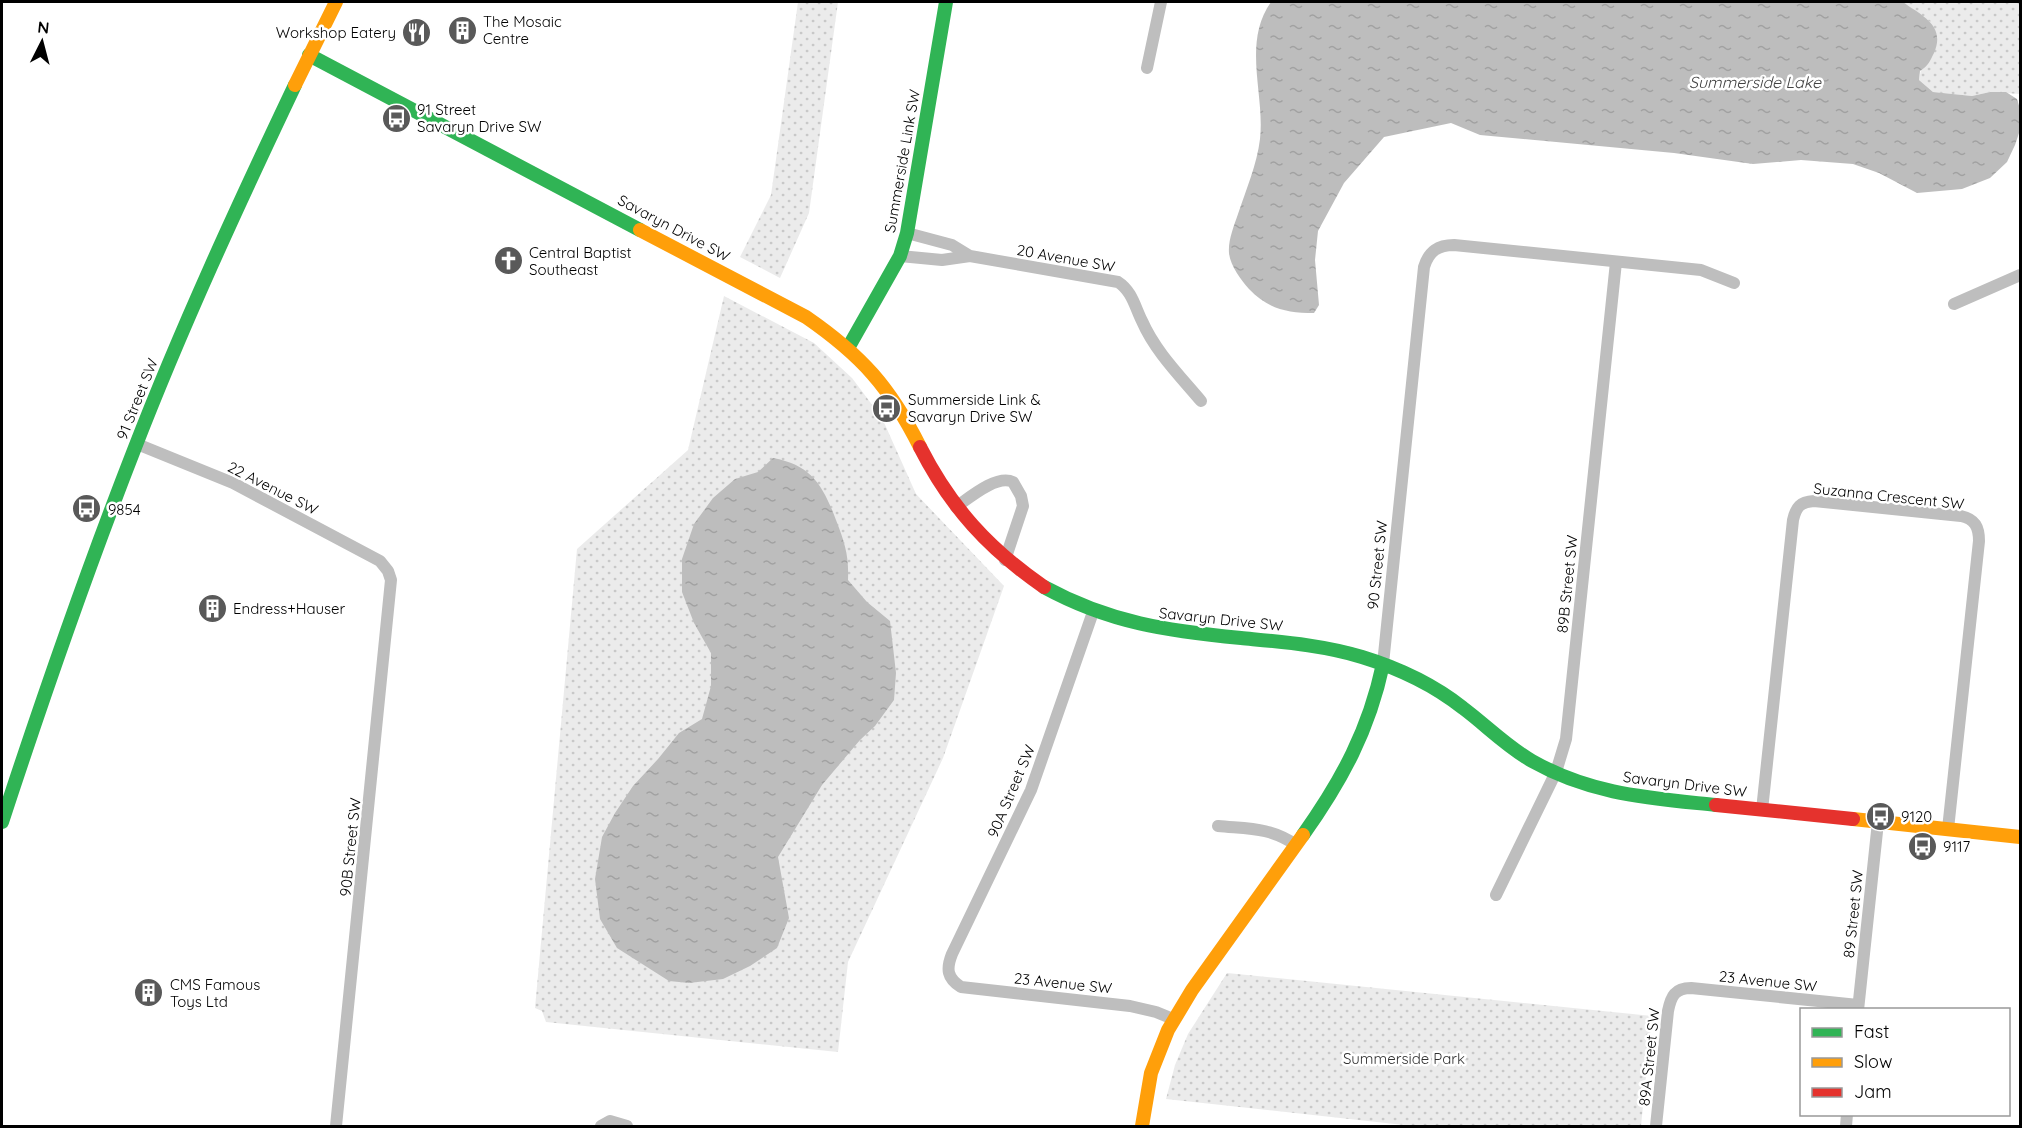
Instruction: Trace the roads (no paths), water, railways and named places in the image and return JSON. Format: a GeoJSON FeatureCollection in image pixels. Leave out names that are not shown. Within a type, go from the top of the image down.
{"type":"FeatureCollection","features":[{"type":"Feature","properties":{"kind":"street","name":"91 Street SW"},"geometry":{"type":"LineString","coordinates":[[2,822],[79,593],[137,444],[218,249],[336,2]]}},
{"type":"Feature","properties":{"kind":"street","name":"Summerside Link SW"},"geometry":{"type":"LineString","coordinates":[[848,348],[900,256],[907,233],[946,2]]}},
{"type":"Feature","properties":{"kind":"street"},"geometry":{"type":"LineString","coordinates":[[1147,68],[1161,2]]}},
{"type":"Feature","properties":{"kind":"street","name":"Savaryn Drive SW"},"geometry":{"type":"LineString","coordinates":[[309,55],[806,316],[865,364],[894,400],[931,468],[956,507],[978,533],[1005,560],[1059,597],[1093,612],[1134,625],[1322,647],[1363,657],[1411,676],[1444,694],[1519,753],[1576,781],[1625,795],[2020,837]]}},
{"type":"Feature","properties":{"kind":"street","name":"20 Avenue SW"},"geometry":{"type":"LineString","coordinates":[[907,233],[952,244],[970,256]]}},
{"type":"Feature","properties":{"kind":"street","name":"90 Street SW"},"geometry":{"type":"LineString","coordinates":[[1142,1126],[1149,1076],[1173,1019],[1335,790],[1351,762],[1373,705],[1383,664],[1426,260],[1430,254],[1439,246],[1454,245],[1701,270],[1734,283]]}},
{"type":"Feature","properties":{"kind":"street","name":"20 Avenue SW"},"geometry":{"type":"LineString","coordinates":[[900,256],[942,260],[970,256],[1118,282],[1131,294],[1142,323],[1156,347],[1201,401]]}},
{"type":"Feature","properties":{"kind":"street","name":"89B Street SW"},"geometry":{"type":"LineString","coordinates":[[1496,895],[1556,772],[1566,739],[1616,262]]}},
{"type":"Feature","properties":{"kind":"street"},"geometry":{"type":"LineString","coordinates":[[1954,304],[2020,275]]}},
{"type":"Feature","properties":{"kind":"street","name":"22 Avenue SW"},"geometry":{"type":"LineString","coordinates":[[137,444],[233,483],[380,561],[388,571]]}},
{"type":"Feature","properties":{"kind":"street"},"geometry":{"type":"LineString","coordinates":[[956,507],[994,483],[1005,479],[1012,482],[1021,496],[1023,506],[1005,560]]}},
{"type":"Feature","properties":{"kind":"street","name":"Suzanna Crescent SW"},"geometry":{"type":"LineString","coordinates":[[1762,810],[1795,513],[1797,507],[1809,501],[1848,504],[1961,516],[1972,520],[1978,529],[1979,541],[1948,829]]}},
{"type":"Feature","properties":{"kind":"street","name":"90B Street SW"},"geometry":{"type":"LineString","coordinates":[[336,1126],[391,596],[391,580],[388,571]]}},
{"type":"Feature","properties":{"kind":"street","name":"90A Street SW"},"geometry":{"type":"LineString","coordinates":[[951,977],[947,968],[952,954],[1031,790],[1093,612]]}},
{"type":"Feature","properties":{"kind":"street","name":"89 Street SW"},"geometry":{"type":"LineString","coordinates":[[1858,1007],[1878,822]]}},
{"type":"Feature","properties":{"kind":"street"},"geometry":{"type":"LineString","coordinates":[[1218,826],[1273,832],[1282,835],[1296,845]]}},
{"type":"Feature","properties":{"kind":"street","name":"23 Avenue SW"},"geometry":{"type":"LineString","coordinates":[[951,977],[961,987],[1130,1006],[1173,1019]]}},
{"type":"Feature","properties":{"kind":"street","name":"23 Avenue SW"},"geometry":{"type":"LineString","coordinates":[[1675,992],[1691,988],[1858,1007]]}},
{"type":"Feature","properties":{"kind":"street","name":"89A Street SW"},"geometry":{"type":"LineString","coordinates":[[1656,1126],[1668,1011],[1671,997],[1675,992]]}},
{"type":"Feature","properties":{"kind":"street"},"geometry":{"type":"LineString","coordinates":[[600,1126],[610,1121],[627,1126]]}},
{"type":"Feature","properties":{"kind":"water","name":"Summerside Lake"},"geometry":{"type":"Polygon","coordinates":[[[1271,2],[1903,2],[1930,22],[1937,35],[1934,53],[1927,65],[1920,71],[1919,80],[1933,92],[1972,96],[1990,92],[2006,92],[2017,99],[2020,109],[2020,130],[2007,162],[1990,178],[1962,189],[1917,193],[1879,173],[1853,164],[1801,160],[1753,164],[1674,153],[1480,135],[1451,123],[1384,137],[1344,183],[1318,231],[1315,260],[1319,305],[1314,313],[1287,311],[1263,301],[1249,289],[1239,277],[1229,253],[1229,243],[1259,148],[1261,122],[1256,52],[1262,18],[1271,2]]]}},
{"type":"Feature","properties":{"kind":"water"},"geometry":{"type":"Polygon","coordinates":[[[773,458],[786,461],[807,472],[821,487],[844,543],[848,580],[867,602],[890,621],[896,673],[894,700],[875,726],[860,740],[822,785],[778,857],[789,918],[777,948],[750,966],[723,979],[689,983],[669,981],[617,948],[600,919],[595,879],[602,837],[633,786],[679,733],[702,719],[711,686],[711,653],[694,623],[682,592],[682,559],[694,524],[713,498],[735,479],[758,472],[773,458]]]}},
{"type":"Feature","properties":{"kind":"place","name":"The Mosaic Centre"},"geometry":{"type":"Point","coordinates":[462,30]}},
{"type":"Feature","properties":{"kind":"place","name":"Workshop Eatery"},"geometry":{"type":"Point","coordinates":[417,32]}},
{"type":"Feature","properties":{"kind":"place","name":"91 Street Savaryn Drive SW"},"geometry":{"type":"Point","coordinates":[396,118]}},
{"type":"Feature","properties":{"kind":"place","name":"Central Baptist Southeast"},"geometry":{"type":"Point","coordinates":[508,261]}},
{"type":"Feature","properties":{"kind":"place","name":"Summerside Link & Savaryn Drive SW"},"geometry":{"type":"Point","coordinates":[887,408]}},
{"type":"Feature","properties":{"kind":"place","name":"9854"},"geometry":{"type":"Point","coordinates":[87,509]}},
{"type":"Feature","properties":{"kind":"place","name":"Endress+Hauser"},"geometry":{"type":"Point","coordinates":[212,608]}},
{"type":"Feature","properties":{"kind":"place","name":"9120"},"geometry":{"type":"Point","coordinates":[1880,816]}},
{"type":"Feature","properties":{"kind":"place","name":"9117"},"geometry":{"type":"Point","coordinates":[1922,846]}},
{"type":"Feature","properties":{"kind":"place","name":"CMS Famous Toys Ltd"},"geometry":{"type":"Point","coordinates":[149,993]}},
{"type":"Feature","properties":{"kind":"park label","name":"Summerside Park"},"geometry":{"type":"Point","coordinates":[1404,1058]}}]}
